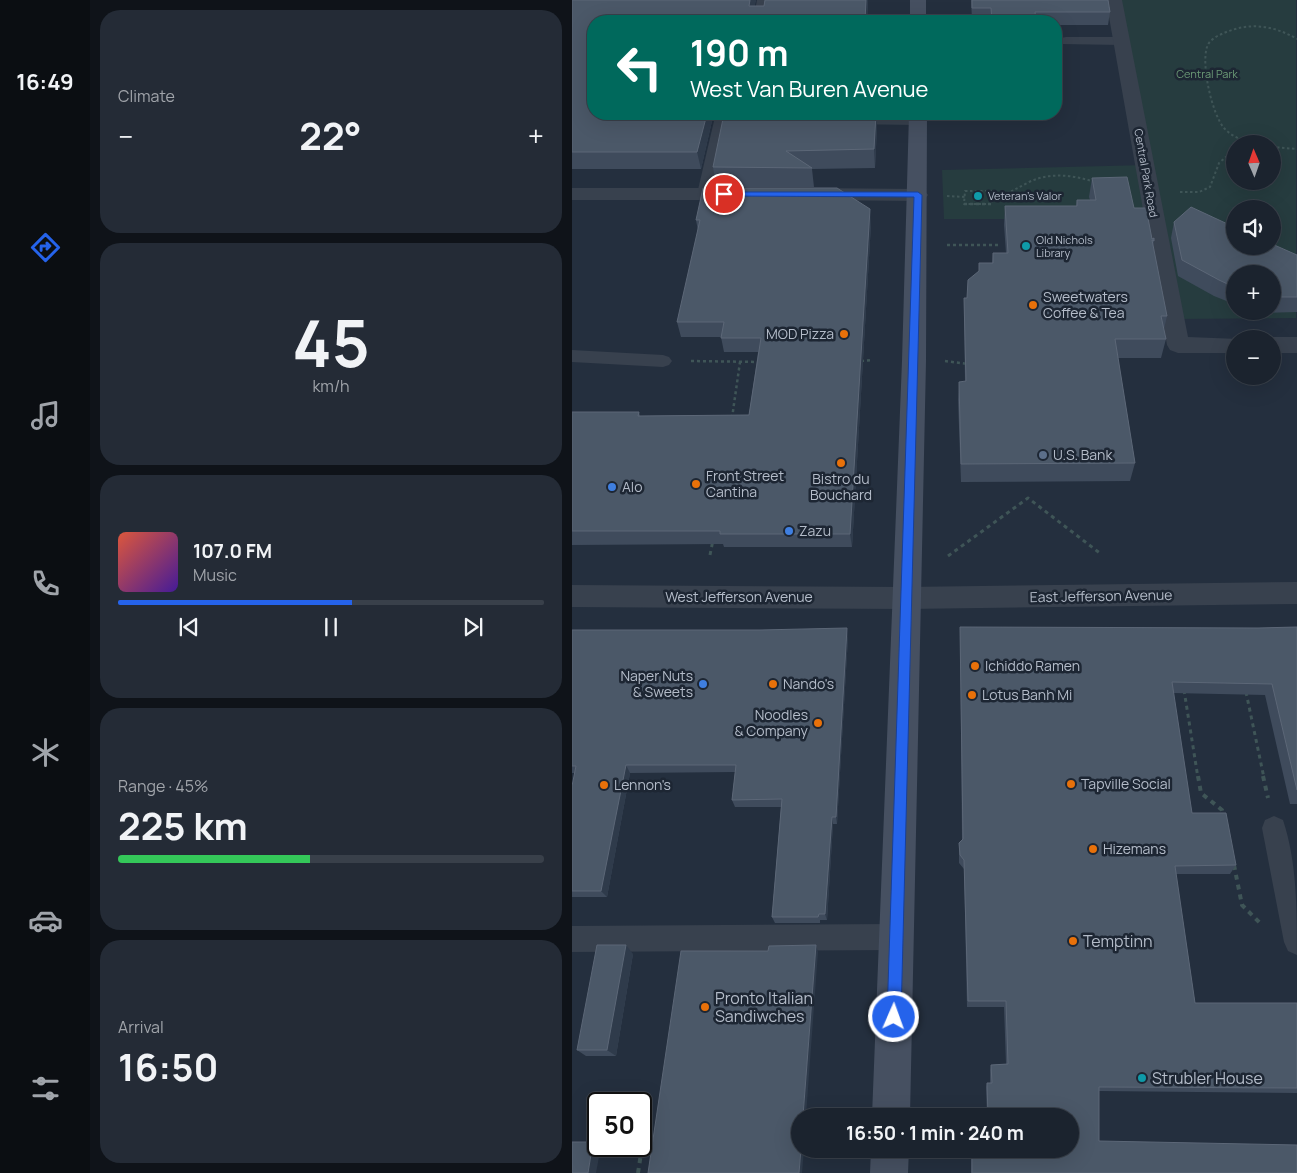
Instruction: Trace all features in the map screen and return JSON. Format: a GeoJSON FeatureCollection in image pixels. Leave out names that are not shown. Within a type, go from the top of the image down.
{"type":"FeatureCollection","features":[{"type":"Feature","properties":{"kind":"main road"},"geometry":{"type":"LineString","coordinates":[[918,0],[918,15]]}},
{"type":"Feature","properties":{"kind":"main road"},"geometry":{"type":"LineString","coordinates":[[891,1108],[914,361],[918,120]]}},
{"type":"Feature","properties":{"kind":"main road"},"geometry":{"type":"LineString","coordinates":[[889,1173],[890,1158]]}},
{"type":"Feature","properties":{"kind":"street","name":"Central Park Road"},"geometry":{"type":"LineString","coordinates":[[1114,0],[1178,345],[1226,345]]}},
{"type":"Feature","properties":{"kind":"street"},"geometry":{"type":"LineString","coordinates":[[572,194],[755,194]]}},
{"type":"Feature","properties":{"kind":"street"},"geometry":{"type":"LineString","coordinates":[[794,194],[918,195]]}},
{"type":"Feature","properties":{"kind":"street"},"geometry":{"type":"LineString","coordinates":[[1281,345],[1296,345]]}},
{"type":"Feature","properties":{"kind":"street","name":"East Jefferson Avenue"},"geometry":{"type":"LineString","coordinates":[[906,598],[1296,593]]}},
{"type":"Feature","properties":{"kind":"street","name":"West Jefferson Avenue"},"geometry":{"type":"LineString","coordinates":[[572,596],[906,598]]}},
{"type":"Feature","properties":{"kind":"lane"},"geometry":{"type":"LineString","coordinates":[[760,15],[763,0]]}},
{"type":"Feature","properties":{"kind":"lane"},"geometry":{"type":"LineString","coordinates":[[1066,42],[1121,42]]}},
{"type":"Feature","properties":{"kind":"lane"},"geometry":{"type":"LineString","coordinates":[[830,121],[859,120]]}},
{"type":"Feature","properties":{"kind":"lane"},"geometry":{"type":"LineString","coordinates":[[705,194],[721,121],[761,121]]}},
{"type":"Feature","properties":{"kind":"lane"},"geometry":{"type":"LineString","coordinates":[[572,356],[663,361]]}},
{"type":"Feature","properties":{"kind":"lane"},"geometry":{"type":"LineString","coordinates":[[1274,828],[1296,942]]}},
{"type":"Feature","properties":{"kind":"lane"},"geometry":{"type":"LineString","coordinates":[[572,939],[897,937]]}},
{"type":"Feature","properties":{"kind":"path"},"geometry":{"type":"LineString","coordinates":[[1232,135],[1222,125],[1214,110],[1205,56],[1207,46],[1221,34],[1243,26],[1265,26],[1296,39]]}},
{"type":"Feature","properties":{"kind":"path"},"geometry":{"type":"LineString","coordinates":[[1281,148],[1296,149]]}},
{"type":"Feature","properties":{"kind":"path"},"geometry":{"type":"LineString","coordinates":[[965,191],[991,191],[992,204],[964,204],[965,197],[965,191]]}},
{"type":"Feature","properties":{"kind":"path"},"geometry":{"type":"LineString","coordinates":[[946,196],[965,197]]}},
{"type":"Feature","properties":{"kind":"path"},"geometry":{"type":"LineString","coordinates":[[947,245],[999,246]]}},
{"type":"Feature","properties":{"kind":"path"},"geometry":{"type":"LineString","coordinates":[[853,361],[872,360]]}},
{"type":"Feature","properties":{"kind":"path"},"geometry":{"type":"LineString","coordinates":[[663,361],[769,362]]}},
{"type":"Feature","properties":{"kind":"path"},"geometry":{"type":"LineString","coordinates":[[914,361],[950,361],[972,365]]}},
{"type":"Feature","properties":{"kind":"path"},"geometry":{"type":"LineString","coordinates":[[731,420],[740,362]]}},
{"type":"Feature","properties":{"kind":"path"},"geometry":{"type":"LineString","coordinates":[[948,556],[1028,498],[1101,554]]}},
{"type":"Feature","properties":{"kind":"path"},"geometry":{"type":"LineString","coordinates":[[710,556],[713,536]]}},
{"type":"Feature","properties":{"kind":"path"},"geometry":{"type":"LineString","coordinates":[[1183,680],[1201,793],[1222,810],[1224,820]]}},
{"type":"Feature","properties":{"kind":"path"},"geometry":{"type":"LineString","coordinates":[[1244,682],[1274,828]]}},
{"type":"Feature","properties":{"kind":"path"},"geometry":{"type":"LineString","coordinates":[[1232,858],[1242,905],[1262,926]]}},
{"type":"Feature","properties":{"kind":"path"},"geometry":{"type":"LineString","coordinates":[[638,1173],[640,1157]]}},
{"type":"Feature","properties":{"kind":"green space","name":"Central Park"},"geometry":{"type":"Polygon","coordinates":[[[1117,0],[1296,0],[1296,318],[1281,318],[1281,265],[1226,265],[1226,319],[1173,319],[1139,219],[944,219],[942,170],[1147,165],[1117,0]]]}},
{"type":"Feature","properties":{"kind":"building"},"geometry":{"type":"Polygon","coordinates":[[[572,0],[750,0],[749,6],[764,6],[765,0],[866,0],[865,15],[587,15],[587,120],[705,120],[697,152],[572,152],[572,0]]]}},
{"type":"Feature","properties":{"kind":"building"},"geometry":{"type":"Polygon","coordinates":[[[972,0],[1108,0],[1110,12],[1035,12],[1035,15],[992,15],[991,8],[972,8],[972,0]]]}},
{"type":"Feature","properties":{"kind":"building"},"geometry":{"type":"Polygon","coordinates":[[[723,120],[876,120],[874,149],[786,151],[812,168],[713,167],[723,120]]]}},
{"type":"Feature","properties":{"kind":"building"},"geometry":{"type":"Polygon","coordinates":[[[1127,177],[1134,208],[1146,208],[1152,239],[1154,238],[1154,241],[1152,240],[1167,316],[1161,316],[1166,339],[1115,339],[1135,463],[961,464],[959,382],[966,381],[964,298],[967,298],[968,280],[979,271],[979,263],[993,263],[993,253],[1008,253],[1005,206],[1077,206],[1077,200],[1096,200],[1092,178],[1127,177]]]}},
{"type":"Feature","properties":{"kind":"building"},"geometry":{"type":"Polygon","coordinates":[[[703,188],[837,188],[870,209],[850,534],[720,534],[720,531],[572,531],[572,412],[639,412],[638,416],[749,415],[761,338],[721,338],[724,322],[677,322],[700,220],[696,220],[703,188]]]}},
{"type":"Feature","properties":{"kind":"building"},"geometry":{"type":"Polygon","coordinates":[[[1191,207],[1226,223],[1226,255],[1281,255],[1281,248],[1297,255],[1297,297],[1281,297],[1281,265],[1226,265],[1226,283],[1182,260],[1174,222],[1191,207]]]}},
{"type":"Feature","properties":{"kind":"building"},"geometry":{"type":"Polygon","coordinates":[[[960,627],[1297,627],[1297,790],[1272,684],[1172,682],[1192,813],[1226,813],[1236,865],[1175,866],[1195,1003],[1297,1003],[1297,1088],[1099,1087],[1099,1141],[1297,1145],[1297,1173],[972,1173],[972,1158],[1079,1158],[1079,1108],[988,1108],[987,1083],[992,1083],[991,1065],[1008,1064],[1006,1001],[968,1001],[964,860],[960,855],[959,843],[963,839],[960,627]]]}},
{"type":"Feature","properties":{"kind":"building"},"geometry":{"type":"Polygon","coordinates":[[[847,628],[836,817],[832,817],[825,914],[819,914],[818,917],[772,917],[782,799],[732,800],[736,765],[626,765],[601,891],[572,891],[572,786],[576,766],[572,766],[572,630],[847,628]]]}},
{"type":"Feature","properties":{"kind":"building"},"geometry":{"type":"Polygon","coordinates":[[[597,945],[626,945],[607,1050],[577,1050],[597,945]]]}},
{"type":"Feature","properties":{"kind":"building","name":"Pronto Italian Sandiwches"},"geometry":{"type":"Polygon","coordinates":[[[816,945],[804,1108],[791,1108],[791,1158],[800,1158],[799,1173],[648,1173],[650,1157],[652,1157],[652,1146],[681,951],[768,951],[769,946],[816,945]]]}},
{"type":"Feature","properties":{"kind":"building"},"geometry":{"type":"Polygon","coordinates":[[[572,1142],[587,1142],[587,1157],[591,1157],[588,1173],[572,1173],[572,1142]]]}},
{"type":"Feature","properties":{"kind":"place","name":"Veteran's Valor"},"geometry":{"type":"Point","coordinates":[978,196]}},
{"type":"Feature","properties":{"kind":"place","name":"Old Nichols Library"},"geometry":{"type":"Point","coordinates":[1026,246]}},
{"type":"Feature","properties":{"kind":"place","name":"Sweetwaters Coffee & Tea"},"geometry":{"type":"Point","coordinates":[1033,305]}},
{"type":"Feature","properties":{"kind":"place","name":"MOD Pizza"},"geometry":{"type":"Point","coordinates":[844,334]}},
{"type":"Feature","properties":{"kind":"place","name":"U.S. Bank"},"geometry":{"type":"Point","coordinates":[1043,455]}},
{"type":"Feature","properties":{"kind":"place","name":"Bistro du Bouchard"},"geometry":{"type":"Point","coordinates":[841,463]}},
{"type":"Feature","properties":{"kind":"place","name":"Front Street Cantina"},"geometry":{"type":"Point","coordinates":[696,484]}},
{"type":"Feature","properties":{"kind":"place","name":"Alo"},"geometry":{"type":"Point","coordinates":[612,487]}},
{"type":"Feature","properties":{"kind":"place","name":"Zazu"},"geometry":{"type":"Point","coordinates":[789,531]}},
{"type":"Feature","properties":{"kind":"place","name":"Ichiddo Ramen"},"geometry":{"type":"Point","coordinates":[975,666]}},
{"type":"Feature","properties":{"kind":"place","name":"Naper Nuts & Sweets"},"geometry":{"type":"Point","coordinates":[703,684]}},
{"type":"Feature","properties":{"kind":"place","name":"Nando's"},"geometry":{"type":"Point","coordinates":[773,684]}},
{"type":"Feature","properties":{"kind":"place","name":"Lotus Banh Mi"},"geometry":{"type":"Point","coordinates":[972,695]}},
{"type":"Feature","properties":{"kind":"place","name":"Noodles & Company"},"geometry":{"type":"Point","coordinates":[818,723]}},
{"type":"Feature","properties":{"kind":"place","name":"Tapville Social"},"geometry":{"type":"Point","coordinates":[1071,784]}},
{"type":"Feature","properties":{"kind":"place","name":"Lennon's"},"geometry":{"type":"Point","coordinates":[604,785]}},
{"type":"Feature","properties":{"kind":"place","name":"Hizemans"},"geometry":{"type":"Point","coordinates":[1093,849]}},
{"type":"Feature","properties":{"kind":"place","name":"Temptinn"},"geometry":{"type":"Point","coordinates":[1073,941]}},
{"type":"Feature","properties":{"kind":"place","name":"Pronto Italian Sandiwches"},"geometry":{"type":"Point","coordinates":[705,1007]}},
{"type":"Feature","properties":{"kind":"place","name":"Strubler House"},"geometry":{"type":"Point","coordinates":[1142,1078]}},
{"type":"Feature","properties":{"kind":"route"},"geometry":{"type":"LineString","coordinates":[[724,194],[918,195],[894,1017]]}}]}
